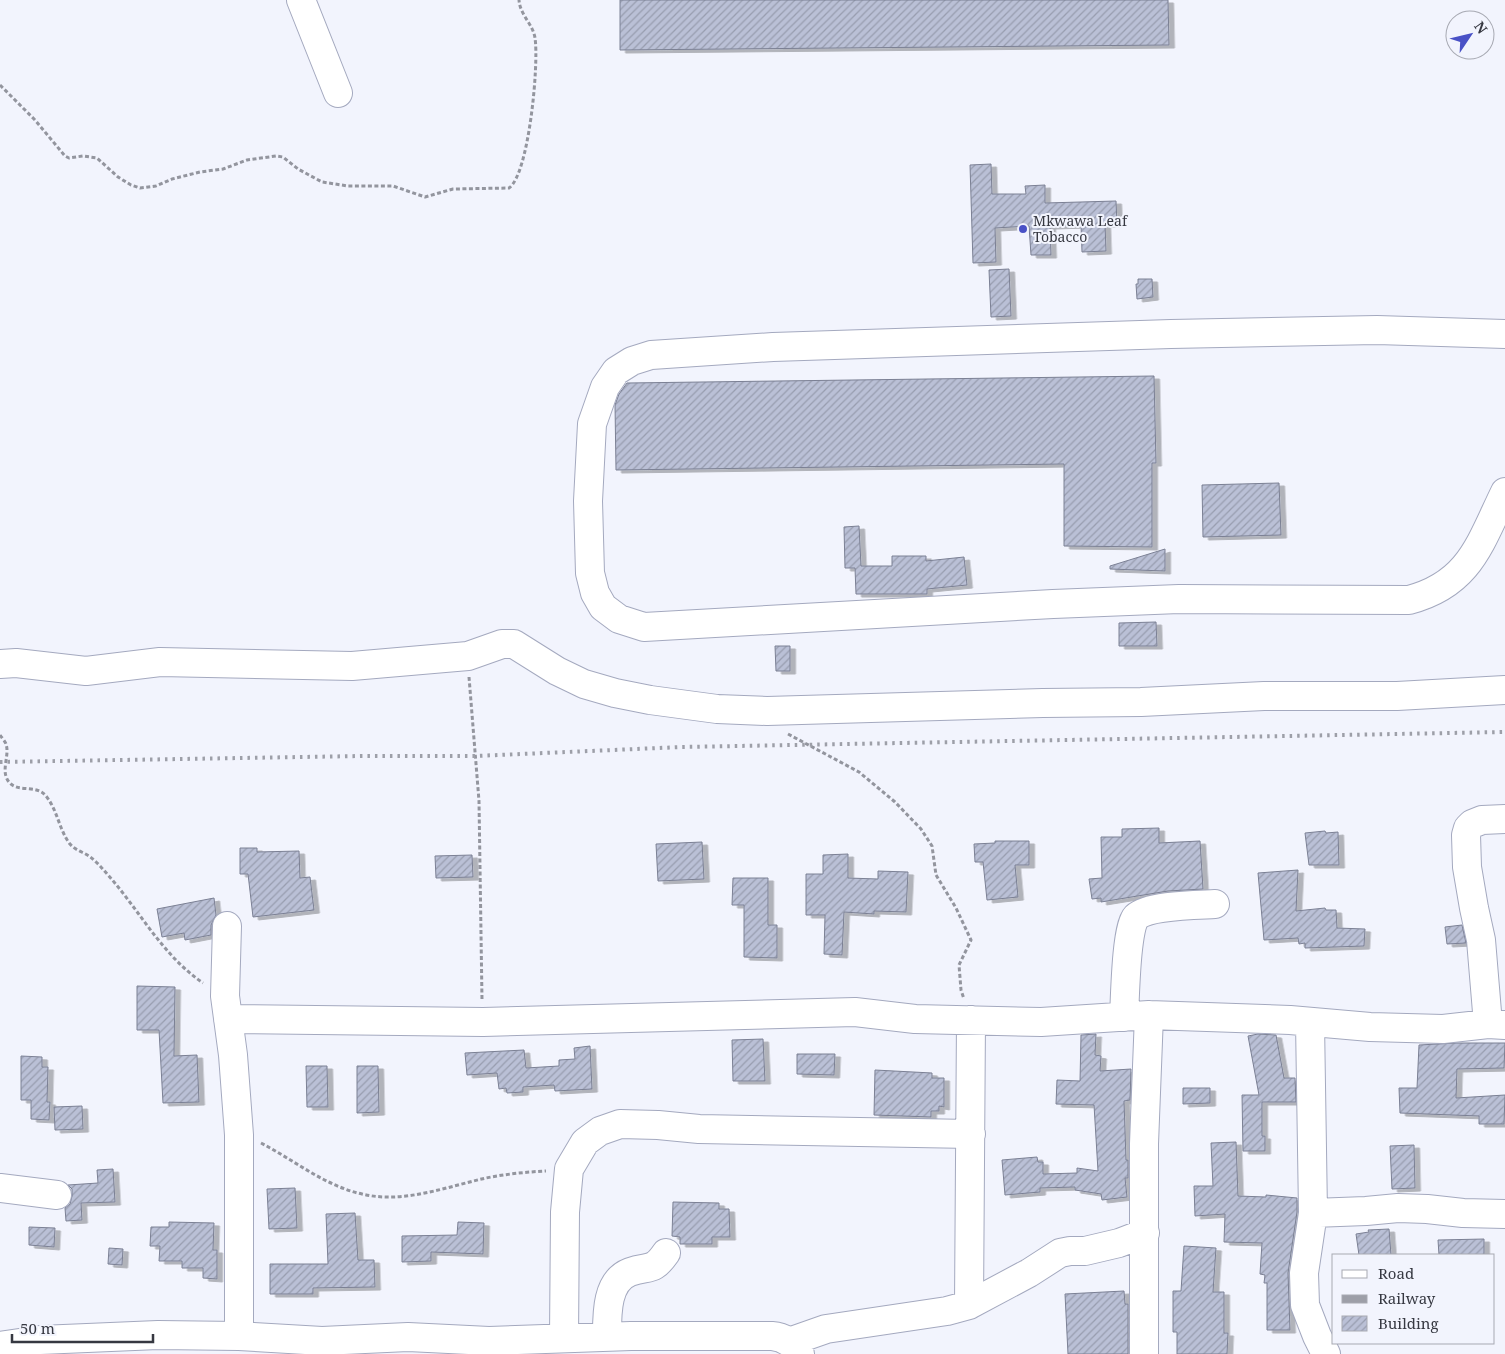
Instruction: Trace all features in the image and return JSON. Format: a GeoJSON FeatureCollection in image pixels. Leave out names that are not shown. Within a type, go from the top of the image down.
{"type":"FeatureCollection","features":[{"type":"Feature","properties":{"kind":"street"},"geometry":{"type":"LineString","coordinates":[[301,0],[338,93]]}},
{"type":"Feature","properties":{"kind":"street"},"geometry":{"type":"LineString","coordinates":[[1505,334],[1377,330],[1171,334],[773,347],[651,355],[632,360],[616,371],[605,387],[592,424],[588,501],[590,574],[595,593],[603,607],[619,619],[644,627],[1033,605],[1170,600],[1409,600],[1425,596],[1443,587],[1458,575],[1472,557],[1505,492]]}},
{"type":"Feature","properties":{"kind":"street"},"geometry":{"type":"LineString","coordinates":[[0,664],[16,663],[86,671],[160,662],[352,666],[468,656],[502,644],[514,644],[557,671],[584,684],[615,693],[717,709],[767,711],[1141,702],[1264,696],[1397,696],[1505,690]]}},
{"type":"Feature","properties":{"kind":"street"},"geometry":{"type":"LineString","coordinates":[[226,1008],[483,1022],[617,1020],[806,1012],[855,1012],[916,1019],[1041,1022],[1137,1016],[1310,1022],[1370,1028],[1443,1029],[1497,1025],[1467,868],[1466,835],[1468,828],[1472,824],[1482,820],[1505,819]]}},
{"type":"Feature","properties":{"kind":"street"},"geometry":{"type":"LineString","coordinates":[[1144,1354],[1146,1233],[1144,1144],[1137,1016],[1127,958],[1132,922],[1137,916],[1150,910],[1215,904]]}},
{"type":"Feature","properties":{"kind":"street"},"geometry":{"type":"LineString","coordinates":[[227,926],[226,1008],[234,1064],[239,1135],[240,1336]]}},
{"type":"Feature","properties":{"kind":"street"},"geometry":{"type":"LineString","coordinates":[[969,1305],[971,1020]]}},
{"type":"Feature","properties":{"kind":"street"},"geometry":{"type":"LineString","coordinates":[[1310,1022],[1313,1212],[1304,1273],[1305,1304],[1326,1354]]}},
{"type":"Feature","properties":{"kind":"street"},"geometry":{"type":"LineString","coordinates":[[564,1338],[564,1212],[569,1169],[585,1142],[600,1131],[620,1124],[699,1129],[971,1134]]}},
{"type":"Feature","properties":{"kind":"street"},"geometry":{"type":"LineString","coordinates":[[0,1188],[58,1195]]}},
{"type":"Feature","properties":{"kind":"street"},"geometry":{"type":"LineString","coordinates":[[1313,1212],[1398,1208],[1427,1209],[1463,1214],[1505,1214]]}},
{"type":"Feature","properties":{"kind":"street"},"geometry":{"type":"LineString","coordinates":[[0,1346],[40,1340],[158,1335],[240,1336],[323,1347],[408,1337],[489,1348],[564,1338],[624,1342],[772,1336],[781,1337],[795,1348],[826,1329],[947,1311],[969,1305],[1029,1273],[1060,1253],[1085,1250],[1146,1233]]}},
{"type":"Feature","properties":{"kind":"street"},"geometry":{"type":"LineString","coordinates":[[624,1342],[607,1317],[615,1284],[629,1272],[654,1267],[666,1253]]}},
{"type":"Feature","properties":{"kind":"path"},"geometry":{"type":"LineString","coordinates":[[0,85],[35,120],[65,156],[69,158],[84,156],[98,158],[118,177],[140,188],[156,186],[172,179],[200,172],[223,169],[246,160],[276,156],[283,158],[298,169],[322,182],[348,186],[393,186],[425,197],[453,189],[509,188],[516,180],[522,158],[533,104],[536,68],[534,31],[522,14],[519,0]]}},
{"type":"Feature","properties":{"kind":"path"},"geometry":{"type":"LineString","coordinates":[[468,656],[478,801],[480,974],[483,1022]]}},
{"type":"Feature","properties":{"kind":"path"},"geometry":{"type":"LineString","coordinates":[[767,711],[786,733],[859,772],[870,780],[902,809],[930,840],[934,852],[936,875],[956,908],[971,940],[959,965],[961,990],[971,1020]]}},
{"type":"Feature","properties":{"kind":"path"},"geometry":{"type":"LineString","coordinates":[[0,735],[6,745],[6,774],[9,783],[14,786],[43,792],[58,815],[65,835],[72,846],[88,856],[108,875],[166,950],[226,1008]]}},
{"type":"Feature","properties":{"kind":"path"},"geometry":{"type":"LineString","coordinates":[[239,1135],[260,1143],[336,1185],[362,1194],[383,1197],[411,1195],[452,1188],[486,1178],[523,1172],[569,1169]]}},
{"type":"Feature","properties":{"kind":"building"},"geometry":{"type":"Polygon","coordinates":[[[620,0],[1168,0],[1169,45],[620,50],[620,0]]]}},
{"type":"Feature","properties":{"kind":"building"},"geometry":{"type":"Polygon","coordinates":[[[991,164],[992,194],[1026,194],[1025,186],[1045,185],[1045,203],[1116,201],[1117,224],[1105,224],[1106,251],[1082,252],[1081,225],[1050,226],[1051,255],[1031,255],[1029,226],[995,228],[996,262],[973,263],[970,165],[991,164]]]}},
{"type":"Feature","properties":{"kind":"building"},"geometry":{"type":"Polygon","coordinates":[[[1009,269],[1011,316],[991,317],[989,270],[1009,269]]]}},
{"type":"Feature","properties":{"kind":"building"},"geometry":{"type":"Polygon","coordinates":[[[1138,279],[1152,279],[1153,297],[1137,299],[1136,284],[1138,284],[1138,279]]]}},
{"type":"Feature","properties":{"kind":"building"},"geometry":{"type":"Polygon","coordinates":[[[1154,376],[1156,463],[1152,463],[1152,547],[1064,546],[1064,464],[616,470],[615,405],[619,394],[627,383],[1154,376]]]}},
{"type":"Feature","properties":{"kind":"building"},"geometry":{"type":"Polygon","coordinates":[[[1279,483],[1281,535],[1203,537],[1202,485],[1279,483]]]}},
{"type":"Feature","properties":{"kind":"building"},"geometry":{"type":"Polygon","coordinates":[[[859,526],[861,566],[892,566],[892,556],[926,556],[926,561],[964,557],[967,585],[927,589],[927,594],[856,594],[855,568],[845,568],[844,527],[859,526]]]}},
{"type":"Feature","properties":{"kind":"building"},"geometry":{"type":"Polygon","coordinates":[[[1165,549],[1165,571],[1110,569],[1110,566],[1165,549]]]}},
{"type":"Feature","properties":{"kind":"building"},"geometry":{"type":"Polygon","coordinates":[[[1156,622],[1157,646],[1119,646],[1119,623],[1156,622]]]}},
{"type":"Feature","properties":{"kind":"building"},"geometry":{"type":"Polygon","coordinates":[[[775,646],[790,646],[790,671],[776,671],[775,646]]]}},
{"type":"Feature","properties":{"kind":"building"},"geometry":{"type":"Polygon","coordinates":[[[1159,828],[1159,843],[1200,841],[1203,889],[1168,891],[1101,902],[1101,898],[1092,899],[1089,879],[1102,878],[1101,837],[1122,837],[1122,829],[1159,828]]]}},
{"type":"Feature","properties":{"kind":"building"},"geometry":{"type":"Polygon","coordinates":[[[1325,831],[1326,833],[1338,832],[1339,865],[1309,865],[1305,833],[1325,831]]]}},
{"type":"Feature","properties":{"kind":"building"},"geometry":{"type":"Polygon","coordinates":[[[995,841],[1029,841],[1029,865],[1015,865],[1018,897],[987,900],[983,862],[975,862],[974,844],[995,843],[995,841]]]}},
{"type":"Feature","properties":{"kind":"building"},"geometry":{"type":"Polygon","coordinates":[[[702,842],[704,879],[658,881],[656,844],[702,842]]]}},
{"type":"Feature","properties":{"kind":"building"},"geometry":{"type":"Polygon","coordinates":[[[240,848],[257,848],[257,852],[299,851],[300,878],[310,877],[314,910],[253,917],[248,874],[240,874],[240,848]]]}},
{"type":"Feature","properties":{"kind":"building"},"geometry":{"type":"Polygon","coordinates":[[[848,854],[848,878],[878,879],[878,871],[908,872],[906,912],[874,911],[874,914],[844,912],[842,955],[824,954],[825,915],[806,915],[806,874],[823,874],[823,855],[848,854]]]}},
{"type":"Feature","properties":{"kind":"building"},"geometry":{"type":"Polygon","coordinates":[[[472,855],[473,877],[436,878],[435,856],[472,855]]]}},
{"type":"Feature","properties":{"kind":"building"},"geometry":{"type":"Polygon","coordinates":[[[1298,870],[1296,911],[1325,908],[1326,910],[1336,910],[1337,928],[1365,929],[1364,946],[1305,948],[1305,943],[1299,944],[1298,938],[1264,940],[1258,873],[1298,870]]]}},
{"type":"Feature","properties":{"kind":"building"},"geometry":{"type":"Polygon","coordinates":[[[733,878],[768,878],[768,925],[777,925],[777,958],[744,957],[744,905],[732,905],[733,878]]]}},
{"type":"Feature","properties":{"kind":"building"},"geometry":{"type":"Polygon","coordinates":[[[214,898],[216,915],[211,925],[211,935],[185,940],[184,933],[162,937],[157,909],[214,898]]]}},
{"type":"Feature","properties":{"kind":"building"},"geometry":{"type":"Polygon","coordinates":[[[1462,925],[1466,943],[1447,944],[1445,927],[1462,925]]]}},
{"type":"Feature","properties":{"kind":"building"},"geometry":{"type":"Polygon","coordinates":[[[137,986],[175,987],[174,1056],[197,1055],[199,1102],[163,1103],[159,1030],[137,1030],[137,986]]]}},
{"type":"Feature","properties":{"kind":"building"},"geometry":{"type":"Polygon","coordinates":[[[1096,1034],[1095,1055],[1101,1056],[1100,1071],[1131,1069],[1130,1100],[1124,1101],[1126,1160],[1128,1160],[1128,1178],[1125,1178],[1127,1197],[1102,1200],[1101,1194],[1075,1190],[1075,1187],[1040,1188],[1040,1192],[1005,1195],[1002,1160],[1037,1157],[1038,1162],[1043,1162],[1043,1174],[1077,1173],[1077,1168],[1098,1171],[1094,1105],[1056,1104],[1057,1080],[1080,1081],[1081,1035],[1096,1034]]]}},
{"type":"Feature","properties":{"kind":"building"},"geometry":{"type":"Polygon","coordinates":[[[1258,1034],[1276,1035],[1284,1078],[1295,1078],[1296,1102],[1262,1102],[1262,1136],[1265,1136],[1265,1151],[1243,1151],[1242,1095],[1259,1095],[1248,1036],[1258,1034]]]}},
{"type":"Feature","properties":{"kind":"building"},"geometry":{"type":"Polygon","coordinates":[[[763,1039],[765,1081],[733,1081],[732,1040],[763,1039]]]}},
{"type":"Feature","properties":{"kind":"building"},"geometry":{"type":"Polygon","coordinates":[[[1505,1043],[1504,1068],[1457,1069],[1456,1098],[1505,1095],[1504,1124],[1479,1124],[1479,1116],[1400,1113],[1399,1088],[1417,1088],[1419,1045],[1505,1043]]]}},
{"type":"Feature","properties":{"kind":"building"},"geometry":{"type":"Polygon","coordinates":[[[590,1046],[592,1089],[555,1091],[554,1085],[523,1087],[523,1092],[507,1093],[506,1088],[499,1089],[497,1073],[467,1075],[465,1053],[524,1050],[526,1068],[559,1066],[559,1060],[575,1059],[574,1048],[590,1046]]]}},
{"type":"Feature","properties":{"kind":"building"},"geometry":{"type":"Polygon","coordinates":[[[797,1054],[835,1054],[834,1075],[797,1074],[797,1054]]]}},
{"type":"Feature","properties":{"kind":"building"},"geometry":{"type":"Polygon","coordinates":[[[21,1056],[42,1057],[42,1067],[48,1067],[47,1102],[50,1102],[49,1120],[31,1119],[31,1100],[21,1100],[21,1056]]]}},
{"type":"Feature","properties":{"kind":"building"},"geometry":{"type":"Polygon","coordinates":[[[306,1066],[327,1066],[328,1107],[307,1107],[306,1066]]]}},
{"type":"Feature","properties":{"kind":"building"},"geometry":{"type":"Polygon","coordinates":[[[357,1066],[378,1066],[379,1112],[357,1113],[357,1066]]]}},
{"type":"Feature","properties":{"kind":"building"},"geometry":{"type":"Polygon","coordinates":[[[875,1070],[932,1073],[932,1078],[944,1078],[944,1107],[939,1106],[939,1111],[931,1111],[931,1117],[874,1115],[875,1070]]]}},
{"type":"Feature","properties":{"kind":"building"},"geometry":{"type":"Polygon","coordinates":[[[1183,1088],[1210,1088],[1210,1103],[1183,1104],[1183,1088]]]}},
{"type":"Feature","properties":{"kind":"building"},"geometry":{"type":"Polygon","coordinates":[[[82,1106],[83,1129],[55,1130],[54,1107],[82,1106]]]}},
{"type":"Feature","properties":{"kind":"building"},"geometry":{"type":"Polygon","coordinates":[[[1236,1142],[1238,1196],[1266,1197],[1266,1195],[1297,1198],[1297,1212],[1288,1273],[1290,1330],[1267,1330],[1267,1283],[1264,1283],[1265,1275],[1260,1274],[1262,1243],[1224,1242],[1225,1214],[1195,1216],[1194,1186],[1213,1186],[1211,1143],[1236,1142]]]}},
{"type":"Feature","properties":{"kind":"building"},"geometry":{"type":"Polygon","coordinates":[[[1414,1145],[1415,1188],[1392,1189],[1390,1146],[1414,1145]]]}},
{"type":"Feature","properties":{"kind":"building"},"geometry":{"type":"Polygon","coordinates":[[[113,1169],[115,1202],[81,1203],[82,1220],[66,1221],[65,1208],[70,1204],[72,1196],[72,1189],[68,1185],[98,1183],[97,1170],[113,1169]]]}},
{"type":"Feature","properties":{"kind":"building"},"geometry":{"type":"Polygon","coordinates":[[[295,1188],[297,1228],[269,1229],[267,1189],[295,1188]]]}},
{"type":"Feature","properties":{"kind":"building"},"geometry":{"type":"Polygon","coordinates":[[[673,1202],[719,1203],[719,1209],[729,1209],[730,1237],[712,1237],[712,1244],[680,1244],[680,1237],[672,1236],[673,1202]]]}},
{"type":"Feature","properties":{"kind":"building"},"geometry":{"type":"Polygon","coordinates":[[[355,1213],[358,1260],[374,1260],[375,1287],[313,1288],[313,1294],[270,1294],[270,1264],[328,1264],[326,1214],[355,1213]]]}},
{"type":"Feature","properties":{"kind":"building"},"geometry":{"type":"Polygon","coordinates":[[[169,1222],[214,1223],[213,1250],[217,1250],[217,1279],[203,1278],[203,1268],[182,1268],[182,1261],[159,1261],[160,1246],[150,1246],[151,1227],[169,1227],[169,1222]]]}},
{"type":"Feature","properties":{"kind":"building"},"geometry":{"type":"Polygon","coordinates":[[[458,1222],[484,1223],[483,1254],[431,1252],[431,1261],[402,1262],[402,1236],[457,1235],[458,1222]]]}},
{"type":"Feature","properties":{"kind":"building"},"geometry":{"type":"Polygon","coordinates":[[[29,1227],[55,1228],[54,1247],[29,1245],[29,1227]]]}},
{"type":"Feature","properties":{"kind":"building"},"geometry":{"type":"Polygon","coordinates":[[[1389,1229],[1391,1254],[1359,1254],[1356,1234],[1369,1232],[1368,1230],[1389,1229]]]}},
{"type":"Feature","properties":{"kind":"building"},"geometry":{"type":"Polygon","coordinates":[[[1484,1239],[1484,1254],[1439,1254],[1438,1240],[1484,1239]]]}},
{"type":"Feature","properties":{"kind":"building"},"geometry":{"type":"Polygon","coordinates":[[[1184,1246],[1216,1248],[1213,1292],[1224,1292],[1224,1333],[1228,1333],[1227,1354],[1177,1354],[1177,1332],[1173,1332],[1173,1291],[1181,1291],[1184,1246]]]}},
{"type":"Feature","properties":{"kind":"building"},"geometry":{"type":"Polygon","coordinates":[[[109,1248],[123,1249],[122,1265],[108,1264],[109,1248]]]}},
{"type":"Feature","properties":{"kind":"building"},"geometry":{"type":"Polygon","coordinates":[[[1124,1291],[1125,1304],[1128,1304],[1128,1354],[1068,1354],[1065,1294],[1124,1291]]]}},
{"type":"Feature","properties":{"kind":"railway"},"geometry":{"type":"LineString","coordinates":[[0,762],[475,756],[682,747],[1505,732]]}},
{"type":"Feature","properties":{"kind":"place","name":"Mkwawa Leaf Tobacco"},"geometry":{"type":"Point","coordinates":[1023,229]}}]}
